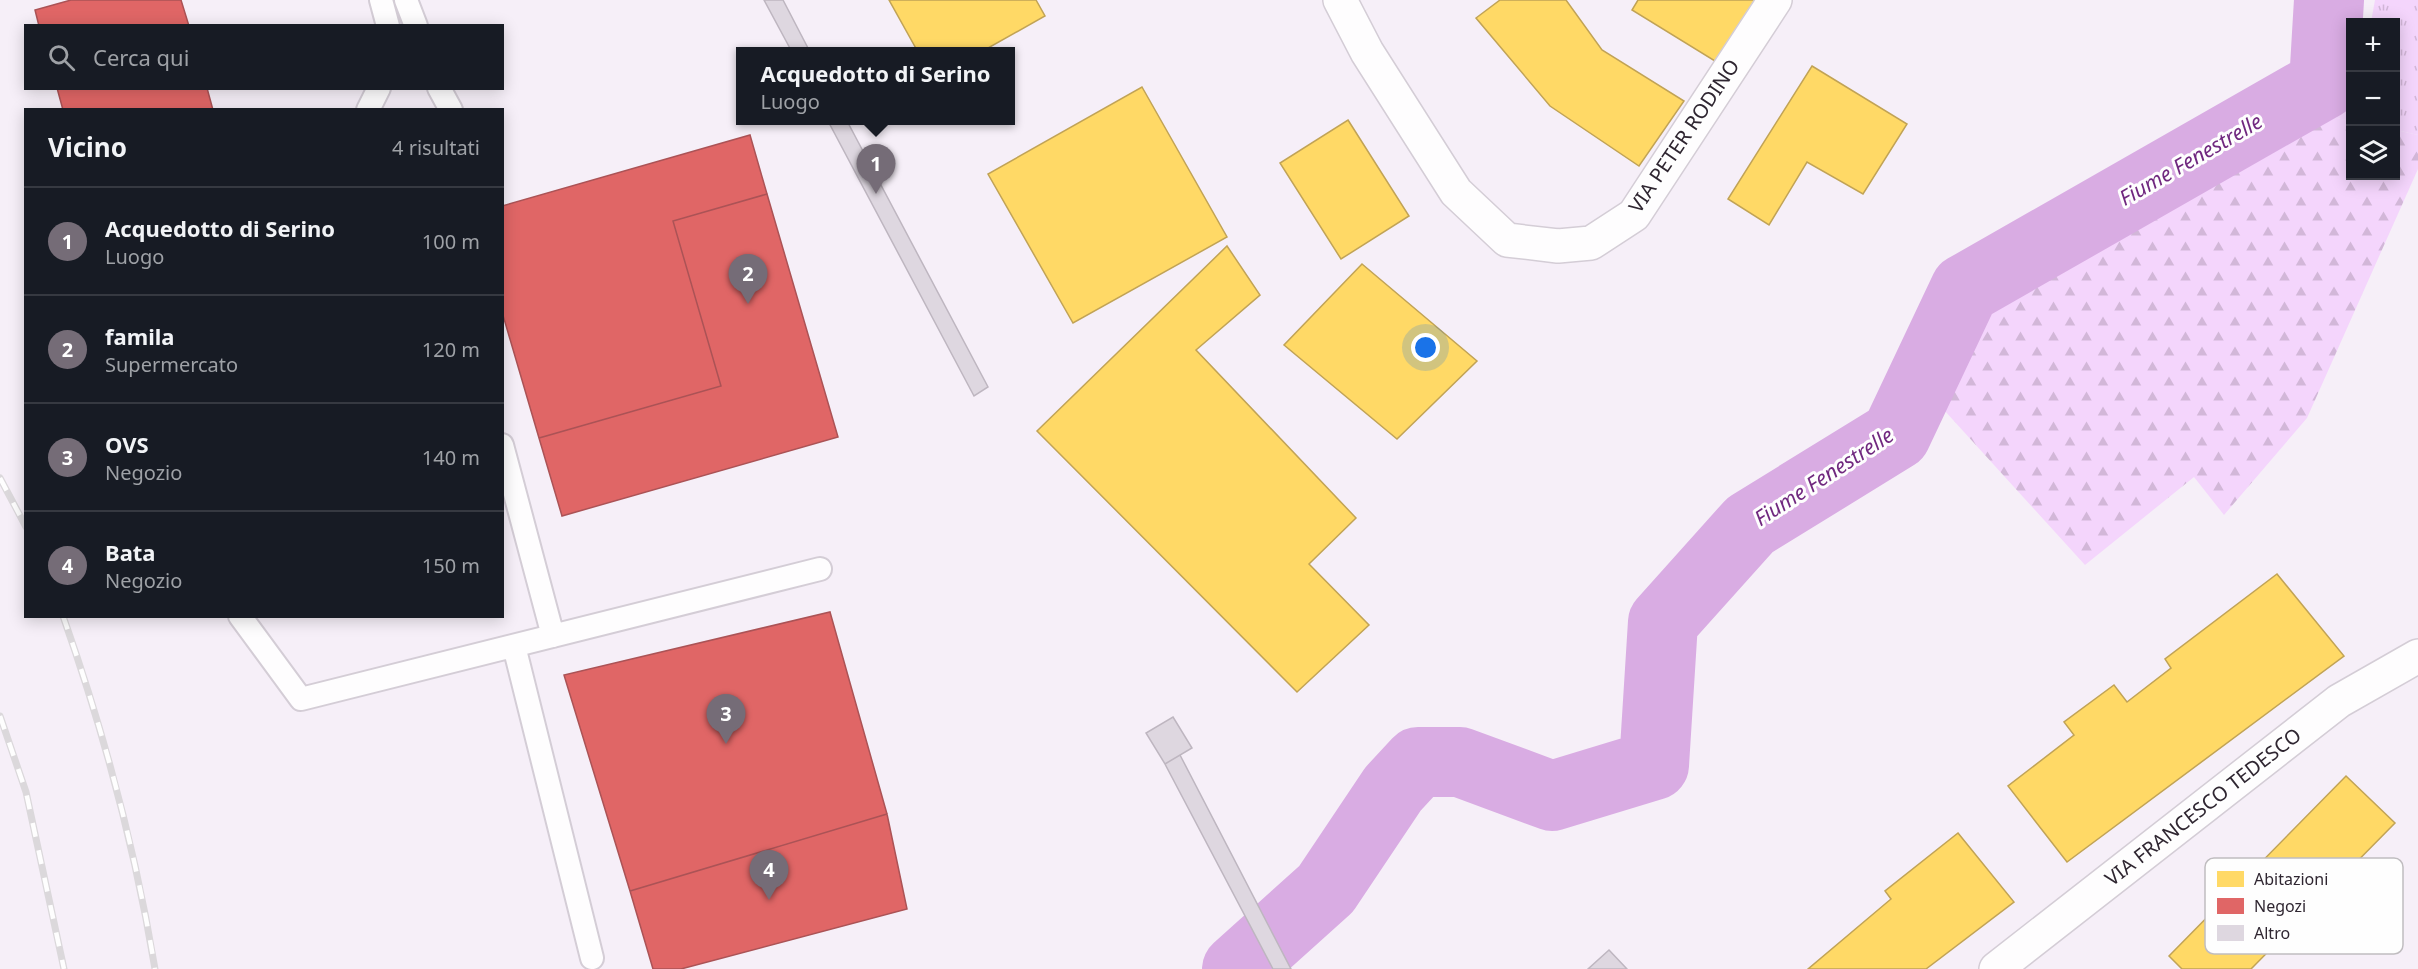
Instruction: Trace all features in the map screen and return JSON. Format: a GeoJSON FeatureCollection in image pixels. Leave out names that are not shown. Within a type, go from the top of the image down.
{"type":"FeatureCollection","features":[{"type":"Feature","properties":{"kind":"street","name":"VIA PETER RODINO"},"geometry":{"type":"LineString","coordinates":[[1340,0],[1367,52],[1456,192],[1507,240],[1558,246],[1591,243],[1634,215],[1775,0]]}},
{"type":"Feature","properties":{"kind":"street","name":"VIA FRANCESCO TEDESCO"},"geometry":{"type":"LineString","coordinates":[[1996,969],[2338,701],[2418,656]]}},
{"type":"Feature","properties":{"kind":"lane"},"geometry":{"type":"LineString","coordinates":[[381,0],[387,24]]}},
{"type":"Feature","properties":{"kind":"lane"},"geometry":{"type":"LineString","coordinates":[[406,0],[415,24]]}},
{"type":"Feature","properties":{"kind":"lane"},"geometry":{"type":"LineString","coordinates":[[369,108],[378,90]]}},
{"type":"Feature","properties":{"kind":"lane"},"geometry":{"type":"LineString","coordinates":[[504,452],[553,636]]}},
{"type":"Feature","properties":{"kind":"lane"},"geometry":{"type":"LineString","coordinates":[[241,618],[301,699],[820,569]]}},
{"type":"Feature","properties":{"kind":"lane"},"geometry":{"type":"LineString","coordinates":[[513,646],[592,958]]}},
{"type":"Feature","properties":{"kind":"green space"},"geometry":{"type":"Polygon","coordinates":[[[2375,0],[2418,0],[2418,135],[2400,131],[2400,18],[2372,18],[2375,0]]]}},
{"type":"Feature","properties":{"kind":"green space"},"geometry":{"type":"Polygon","coordinates":[[[2346,89],[2346,120],[2328,116],[2346,89]]]}},
{"type":"Feature","properties":{"kind":"green space"},"geometry":{"type":"Polygon","coordinates":[[[2328,116],[2346,120],[2346,180],[2400,180],[2400,131],[2418,135],[2418,169],[2307,418],[2224,515],[2194,477],[2085,565],[1934,399],[2016,275],[2328,116]]]}},
{"type":"Feature","properties":{"kind":"building: Abitazioni"},"geometry":{"type":"Polygon","coordinates":[[[889,0],[1036,0],[1045,16],[990,47],[915,47],[889,0]]]}},
{"type":"Feature","properties":{"kind":"building: Abitazioni"},"geometry":{"type":"Polygon","coordinates":[[[1500,0],[1566,0],[1602,50],[1684,101],[1639,166],[1550,106],[1476,18],[1500,0]]]}},
{"type":"Feature","properties":{"kind":"building: Abitazioni"},"geometry":{"type":"Polygon","coordinates":[[[1638,0],[1765,0],[1723,66],[1632,10],[1638,0]]]}},
{"type":"Feature","properties":{"kind":"building: Abitazioni"},"geometry":{"type":"Polygon","coordinates":[[[1812,66],[1907,124],[1863,194],[1807,162],[1769,225],[1728,199],[1812,66]]]}},
{"type":"Feature","properties":{"kind":"building: Abitazioni"},"geometry":{"type":"Polygon","coordinates":[[[1142,87],[1227,237],[1073,323],[988,174],[1142,87]]]}},
{"type":"Feature","properties":{"kind":"building: Abitazioni"},"geometry":{"type":"Polygon","coordinates":[[[1348,120],[1409,216],[1341,259],[1280,163],[1348,120]]]}},
{"type":"Feature","properties":{"kind":"building: Abitazioni"},"geometry":{"type":"Polygon","coordinates":[[[1227,246],[1260,295],[1196,350],[1356,518],[1309,564],[1369,625],[1297,692],[1037,431],[1227,246]]]}},
{"type":"Feature","properties":{"kind":"building: Abitazioni"},"geometry":{"type":"Polygon","coordinates":[[[1362,264],[1477,361],[1397,439],[1284,345],[1362,264]]]}},
{"type":"Feature","properties":{"kind":"building: Abitazioni"},"geometry":{"type":"Polygon","coordinates":[[[2277,574],[2344,656],[2067,862],[2008,786],[2074,735],[2064,722],[2114,685],[2127,702],[2171,668],[2165,659],[2277,574]]]}},
{"type":"Feature","properties":{"kind":"building: Abitazioni"},"geometry":{"type":"Polygon","coordinates":[[[2346,776],[2395,823],[2360,858],[2265,858],[2346,776]]]}},
{"type":"Feature","properties":{"kind":"building: Abitazioni"},"geometry":{"type":"Polygon","coordinates":[[[1958,833],[2014,902],[1926,969],[1808,969],[1891,899],[1885,891],[1958,833]]]}},
{"type":"Feature","properties":{"kind":"building: Abitazioni"},"geometry":{"type":"Polygon","coordinates":[[[2205,919],[2205,954],[2266,954],[2251,969],[2182,969],[2169,956],[2205,919]]]}},
{"type":"Feature","properties":{"kind":"building: Negozi"},"geometry":{"type":"Polygon","coordinates":[[[71,0],[181,0],[188,24],[38,24],[35,10],[71,0]]]}},
{"type":"Feature","properties":{"kind":"building: Negozi"},"geometry":{"type":"Polygon","coordinates":[[[58,90],[208,90],[212,108],[62,108],[58,90]]]}},
{"type":"Feature","properties":{"kind":"building: Negozi"},"geometry":{"type":"Polygon","coordinates":[[[750,135],[767,194],[673,221],[721,386],[539,438],[504,319],[504,205],[750,135]]]}},
{"type":"Feature","properties":{"kind":"building: Negozi"},"geometry":{"type":"Polygon","coordinates":[[[767,194],[838,437],[562,516],[539,438],[721,386],[673,221],[767,194]]]}},
{"type":"Feature","properties":{"kind":"building: Negozi"},"geometry":{"type":"Polygon","coordinates":[[[830,612],[887,814],[630,891],[564,675],[830,612]]]}},
{"type":"Feature","properties":{"kind":"building: Negozi"},"geometry":{"type":"Polygon","coordinates":[[[887,814],[907,909],[681,969],[653,969],[630,891],[887,814]]]}},
{"type":"Feature","properties":{"kind":"building: Altro"},"geometry":{"type":"Polygon","coordinates":[[[764,0],[783,0],[807,47],[789,47],[764,0]]]}},
{"type":"Feature","properties":{"kind":"building: Altro"},"geometry":{"type":"Polygon","coordinates":[[[830,125],[849,125],[988,387],[974,396],[830,125]]]}},
{"type":"Feature","properties":{"kind":"building: Altro"},"geometry":{"type":"Polygon","coordinates":[[[1173,717],[1192,748],[1165,764],[1146,733],[1173,717]]]}},
{"type":"Feature","properties":{"kind":"building: Altro"},"geometry":{"type":"Polygon","coordinates":[[[1180,755],[1291,969],[1273,969],[1165,764],[1180,755]]]}},
{"type":"Feature","properties":{"kind":"building: Altro"},"geometry":{"type":"Polygon","coordinates":[[[1609,950],[1627,969],[1588,969],[1609,950]]]}},
{"type":"Feature","properties":{"kind":"waterway","name":"Fiume Fenestrelle"},"geometry":{"type":"LineString","coordinates":[[1237,969],[1326,889],[1393,789],[1418,762],[1460,762],[1552,796],[1654,765],[1663,622],[1750,525],[1896,435],[1965,289],[2324,84],[2329,0]]}},
{"type":"Feature","properties":{"kind":"railway"},"geometry":{"type":"LineString","coordinates":[[0,478],[24,523]]}},
{"type":"Feature","properties":{"kind":"railway"},"geometry":{"type":"LineString","coordinates":[[64,618],[92,703],[117,791],[138,879],[155,969]]}},
{"type":"Feature","properties":{"kind":"railway"},"geometry":{"type":"LineString","coordinates":[[0,716],[26,792],[64,969]]}},
{"type":"Feature","properties":{"kind":"place","name":"Acquedotto di Serino"},"geometry":{"type":"Point","coordinates":[876,194]}},
{"type":"Feature","properties":{"kind":"place","name":"famila"},"geometry":{"type":"Point","coordinates":[748,304]}},
{"type":"Feature","properties":{"kind":"place","name":"OVS"},"geometry":{"type":"Point","coordinates":[726,744]}},
{"type":"Feature","properties":{"kind":"place","name":"Bata"},"geometry":{"type":"Point","coordinates":[769,900]}}]}
